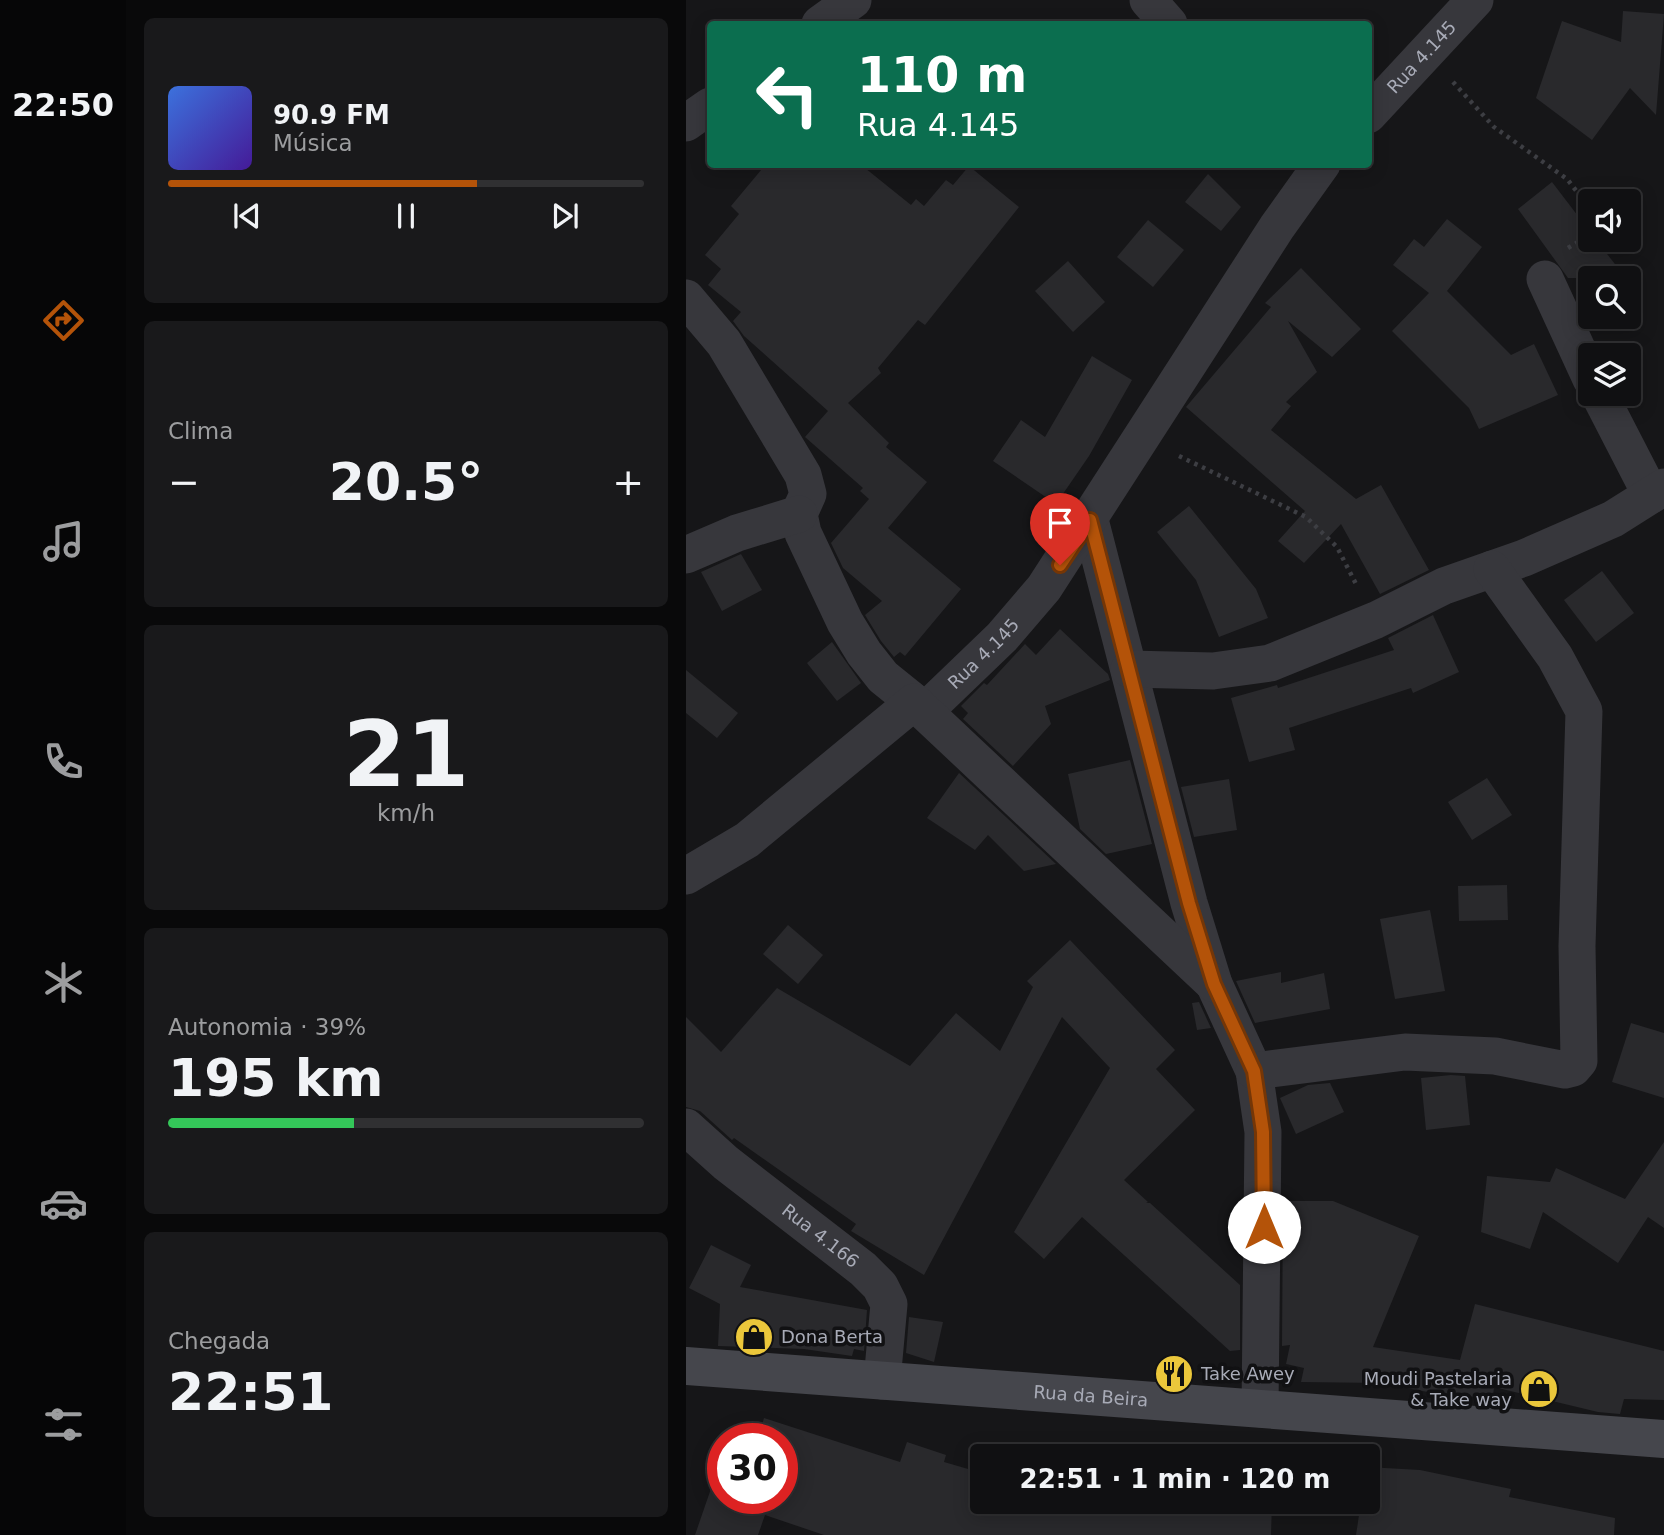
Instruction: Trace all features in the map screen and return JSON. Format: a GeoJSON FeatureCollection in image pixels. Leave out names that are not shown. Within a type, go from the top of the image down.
{"type":"FeatureCollection","features":[{"type":"Feature","properties":{"kind":"main road","name":"Rua da Beira"},"geometry":{"type":"LineString","coordinates":[[686,1366],[1664,1439]]}},
{"type":"Feature","properties":{"kind":"street"},"geometry":{"type":"LineString","coordinates":[[824,21],[853,0]]}},
{"type":"Feature","properties":{"kind":"street"},"geometry":{"type":"LineString","coordinates":[[1148,0],[1166,21]]}},
{"type":"Feature","properties":{"kind":"street","name":"Rua 4.145"},"geometry":{"type":"LineString","coordinates":[[1372,111],[1475,0]]}},
{"type":"Feature","properties":{"kind":"street"},"geometry":{"type":"LineString","coordinates":[[686,123],[707,108]]}},
{"type":"Feature","properties":{"kind":"street","name":"Rua 4.145"},"geometry":{"type":"LineString","coordinates":[[686,876],[747,840],[920,707],[1002,637],[1044,588],[1090,520],[1141,435],[1313,168]]}},
{"type":"Feature","properties":{"kind":"street"},"geometry":{"type":"LineString","coordinates":[[1545,279],[1578,351]]}},
{"type":"Feature","properties":{"kind":"street"},"geometry":{"type":"LineString","coordinates":[[686,298],[724,343],[803,475],[808,494],[799,514],[803,533],[864,653],[884,677],[920,707],[1214,984]]}},
{"type":"Feature","properties":{"kind":"street"},"geometry":{"type":"LineString","coordinates":[[1129,669],[1213,671],[1270,663],[1376,620],[1444,586],[1613,519],[1658,491],[1606,406]]}},
{"type":"Feature","properties":{"kind":"street"},"geometry":{"type":"LineString","coordinates":[[686,555],[737,533],[799,514]]}},
{"type":"Feature","properties":{"kind":"street"},"geometry":{"type":"LineString","coordinates":[[1090,520],[1189,903],[1214,984],[1254,1071],[1263,1132],[1260,1409]]}},
{"type":"Feature","properties":{"kind":"street"},"geometry":{"type":"LineString","coordinates":[[1254,1071],[1405,1052],[1495,1056],[1565,1070],[1573,1068],[1579,1061],[1577,946],[1584,711],[1555,657],[1492,569]]}},
{"type":"Feature","properties":{"kind":"street","name":"Rua 4.166"},"geometry":{"type":"LineString","coordinates":[[686,1127],[726,1163],[863,1269],[880,1286],[889,1304],[882,1381]]}},
{"type":"Feature","properties":{"kind":"path"},"geometry":{"type":"LineString","coordinates":[[1426,52],[1494,127],[1567,179],[1578,193]]}},
{"type":"Feature","properties":{"kind":"path"},"geometry":{"type":"LineString","coordinates":[[1141,435],[1306,517],[1337,547],[1376,620]]}},
{"type":"Feature","properties":{"kind":"building"},"geometry":{"type":"Polygon","coordinates":[[[1623,11],[1664,14],[1656,115],[1630,88],[1592,140],[1536,98],[1562,21],[1621,42],[1623,11]]]}},
{"type":"Feature","properties":{"kind":"building"},"geometry":{"type":"Polygon","coordinates":[[[763,168],[865,168],[911,205],[916,199],[924,206],[946,180],[953,185],[967,168],[971,168],[1019,207],[925,325],[918,320],[878,368],[881,373],[848,403],[889,443],[886,447],[927,482],[888,528],[961,589],[905,656],[900,652],[894,657],[881,641],[865,615],[882,601],[843,568],[831,543],[869,499],[860,491],[863,488],[805,437],[828,411],[744,336],[733,321],[741,312],[708,285],[721,269],[705,255],[739,214],[731,206],[763,168]]]}},
{"type":"Feature","properties":{"kind":"building"},"geometry":{"type":"Polygon","coordinates":[[[1208,174],[1241,207],[1221,231],[1185,202],[1208,174]]]}},
{"type":"Feature","properties":{"kind":"building"},"geometry":{"type":"Polygon","coordinates":[[[1552,182],[1578,216],[1578,252],[1605,252],[1617,266],[1578,266],[1578,278],[1568,278],[1518,209],[1552,182]]]}},
{"type":"Feature","properties":{"kind":"building"},"geometry":{"type":"Polygon","coordinates":[[[1447,219],[1482,247],[1447,291],[1511,355],[1534,344],[1558,395],[1479,429],[1469,408],[1392,331],[1429,293],[1393,265],[1414,239],[1424,247],[1447,219]]]}},
{"type":"Feature","properties":{"kind":"building"},"geometry":{"type":"Polygon","coordinates":[[[1148,220],[1184,250],[1153,287],[1117,257],[1148,220]]]}},
{"type":"Feature","properties":{"kind":"building"},"geometry":{"type":"Polygon","coordinates":[[[1068,261],[1105,302],[1073,332],[1035,291],[1068,261]]]}},
{"type":"Feature","properties":{"kind":"building"},"geometry":{"type":"Polygon","coordinates":[[[1301,268],[1361,329],[1332,357],[1288,321],[1317,372],[1286,402],[1291,406],[1271,430],[1356,499],[1381,485],[1429,570],[1380,594],[1341,524],[1304,563],[1278,541],[1305,511],[1186,407],[1271,307],[1265,303],[1301,268]]]}},
{"type":"Feature","properties":{"kind":"building"},"geometry":{"type":"Polygon","coordinates":[[[1092,356],[1132,380],[1089,456],[1056,504],[993,461],[1021,420],[1045,437],[1092,356]]]}},
{"type":"Feature","properties":{"kind":"building"},"geometry":{"type":"Polygon","coordinates":[[[1189,506],[1256,589],[1268,618],[1219,637],[1196,580],[1157,532],[1189,506]]]}},
{"type":"Feature","properties":{"kind":"building"},"geometry":{"type":"Polygon","coordinates":[[[741,554],[762,590],[722,611],[701,572],[741,554]]]}},
{"type":"Feature","properties":{"kind":"building"},"geometry":{"type":"Polygon","coordinates":[[[1602,571],[1634,613],[1596,642],[1564,600],[1602,571]]]}},
{"type":"Feature","properties":{"kind":"building"},"geometry":{"type":"Polygon","coordinates":[[[1433,615],[1459,672],[1413,693],[1411,688],[1289,728],[1295,750],[1249,762],[1231,698],[1277,685],[1278,688],[1394,650],[1388,638],[1433,615]]]}},
{"type":"Feature","properties":{"kind":"building"},"geometry":{"type":"Polygon","coordinates":[[[1060,629],[1108,674],[1110,680],[1045,706],[1051,724],[1013,766],[963,719],[968,713],[961,706],[984,683],[987,685],[1025,644],[1036,655],[1060,629]]]}},
{"type":"Feature","properties":{"kind":"building"},"geometry":{"type":"Polygon","coordinates":[[[832,642],[861,683],[837,701],[807,663],[832,642]]]}},
{"type":"Feature","properties":{"kind":"building"},"geometry":{"type":"Polygon","coordinates":[[[686,670],[738,713],[717,738],[686,713],[686,670]]]}},
{"type":"Feature","properties":{"kind":"building"},"geometry":{"type":"Polygon","coordinates":[[[1130,760],[1152,844],[1106,854],[1080,829],[1068,774],[1130,760]]]}},
{"type":"Feature","properties":{"kind":"building"},"geometry":{"type":"Polygon","coordinates":[[[959,773],[1056,864],[1024,871],[988,835],[975,850],[927,818],[959,773]]]}},
{"type":"Feature","properties":{"kind":"building"},"geometry":{"type":"Polygon","coordinates":[[[1487,778],[1512,815],[1472,840],[1448,802],[1487,778]]]}},
{"type":"Feature","properties":{"kind":"building"},"geometry":{"type":"Polygon","coordinates":[[[1229,779],[1237,830],[1194,837],[1181,787],[1229,779]]]}},
{"type":"Feature","properties":{"kind":"building"},"geometry":{"type":"Polygon","coordinates":[[[1507,885],[1508,920],[1459,921],[1458,886],[1507,885]]]}},
{"type":"Feature","properties":{"kind":"building"},"geometry":{"type":"Polygon","coordinates":[[[1430,910],[1445,991],[1395,999],[1380,919],[1430,910]]]}},
{"type":"Feature","properties":{"kind":"building"},"geometry":{"type":"Polygon","coordinates":[[[788,925],[823,955],[798,984],[763,954],[788,925]]]}},
{"type":"Feature","properties":{"kind":"building"},"geometry":{"type":"Polygon","coordinates":[[[1070,940],[1175,1050],[1156,1069],[1195,1110],[1124,1180],[1148,1202],[1146,1203],[1150,1203],[1240,1285],[1240,1350],[1230,1351],[1082,1217],[1044,1259],[1014,1232],[1110,1068],[1062,1017],[924,1275],[851,1231],[856,1224],[734,1138],[732,1140],[700,1111],[686,1107],[686,1017],[721,1052],[777,988],[910,1066],[956,1013],[1000,1051],[1033,987],[1027,981],[1070,940]]]}},
{"type":"Feature","properties":{"kind":"building"},"geometry":{"type":"Polygon","coordinates":[[[1281,972],[1281,983],[1324,973],[1330,1009],[1255,1023],[1236,981],[1281,972]]]}},
{"type":"Feature","properties":{"kind":"building"},"geometry":{"type":"Polygon","coordinates":[[[1199,1002],[1211,1028],[1197,1030],[1192,1003],[1199,1002]]]}},
{"type":"Feature","properties":{"kind":"building"},"geometry":{"type":"Polygon","coordinates":[[[1631,1023],[1664,1033],[1664,1098],[1612,1082],[1631,1023]]]}},
{"type":"Feature","properties":{"kind":"building"},"geometry":{"type":"Polygon","coordinates":[[[1465,1076],[1470,1125],[1426,1130],[1421,1078],[1465,1076]]]}},
{"type":"Feature","properties":{"kind":"building"},"geometry":{"type":"Polygon","coordinates":[[[1330,1083],[1344,1112],[1296,1134],[1280,1098],[1308,1085],[1330,1083]]]}},
{"type":"Feature","properties":{"kind":"building"},"geometry":{"type":"Polygon","coordinates":[[[1664,1142],[1664,1228],[1648,1217],[1618,1263],[1543,1212],[1530,1249],[1481,1232],[1487,1176],[1550,1182],[1556,1168],[1625,1199],[1664,1142]]]}},
{"type":"Feature","properties":{"kind":"building"},"geometry":{"type":"Polygon","coordinates":[[[1283,1201],[1333,1201],[1419,1236],[1373,1347],[1460,1360],[1475,1304],[1664,1351],[1664,1400],[1624,1399],[1620,1414],[1598,1412],[1494,1387],[1493,1397],[1449,1396],[1380,1383],[1301,1382],[1304,1368],[1286,1364],[1290,1345],[1282,1346],[1283,1201]]]}},
{"type":"Feature","properties":{"kind":"building"},"geometry":{"type":"Polygon","coordinates":[[[711,1245],[751,1265],[740,1287],[867,1310],[864,1351],[854,1349],[852,1356],[804,1349],[718,1346],[720,1304],[689,1288],[711,1245]]]}},
{"type":"Feature","properties":{"kind":"building"},"geometry":{"type":"Polygon","coordinates":[[[909,1317],[943,1322],[934,1362],[906,1353],[909,1317]]]}},
{"type":"Feature","properties":{"kind":"building"},"geometry":{"type":"Polygon","coordinates":[[[764,1418],[779,1423],[762,1423],[764,1418]]]}},
{"type":"Feature","properties":{"kind":"building"},"geometry":{"type":"Polygon","coordinates":[[[798,1429],[900,1462],[907,1442],[946,1455],[944,1462],[970,1470],[970,1514],[1272,1514],[1271,1535],[824,1535],[765,1515],[758,1535],[695,1535],[707,1500],[707,1514],[798,1514],[798,1429]]]}},
{"type":"Feature","properties":{"kind":"building"},"geometry":{"type":"Polygon","coordinates":[[[1380,1468],[1420,1470],[1511,1489],[1509,1497],[1615,1518],[1614,1535],[1356,1535],[1359,1514],[1380,1514],[1380,1468]]]}},
{"type":"Feature","properties":{"kind":"place","name":"Dona Berta"},"geometry":{"type":"Point","coordinates":[754,1337]}},
{"type":"Feature","properties":{"kind":"place","name":"Take Awey"},"geometry":{"type":"Point","coordinates":[1174,1374]}},
{"type":"Feature","properties":{"kind":"place","name":"Moudi Pastelaria & Take way"},"geometry":{"type":"Point","coordinates":[1539,1389]}},
{"type":"Feature","properties":{"kind":"route"},"geometry":{"type":"LineString","coordinates":[[1060,565],[1090,520],[1189,903],[1214,984],[1254,1071],[1263,1132],[1264,1227]]}}]}
